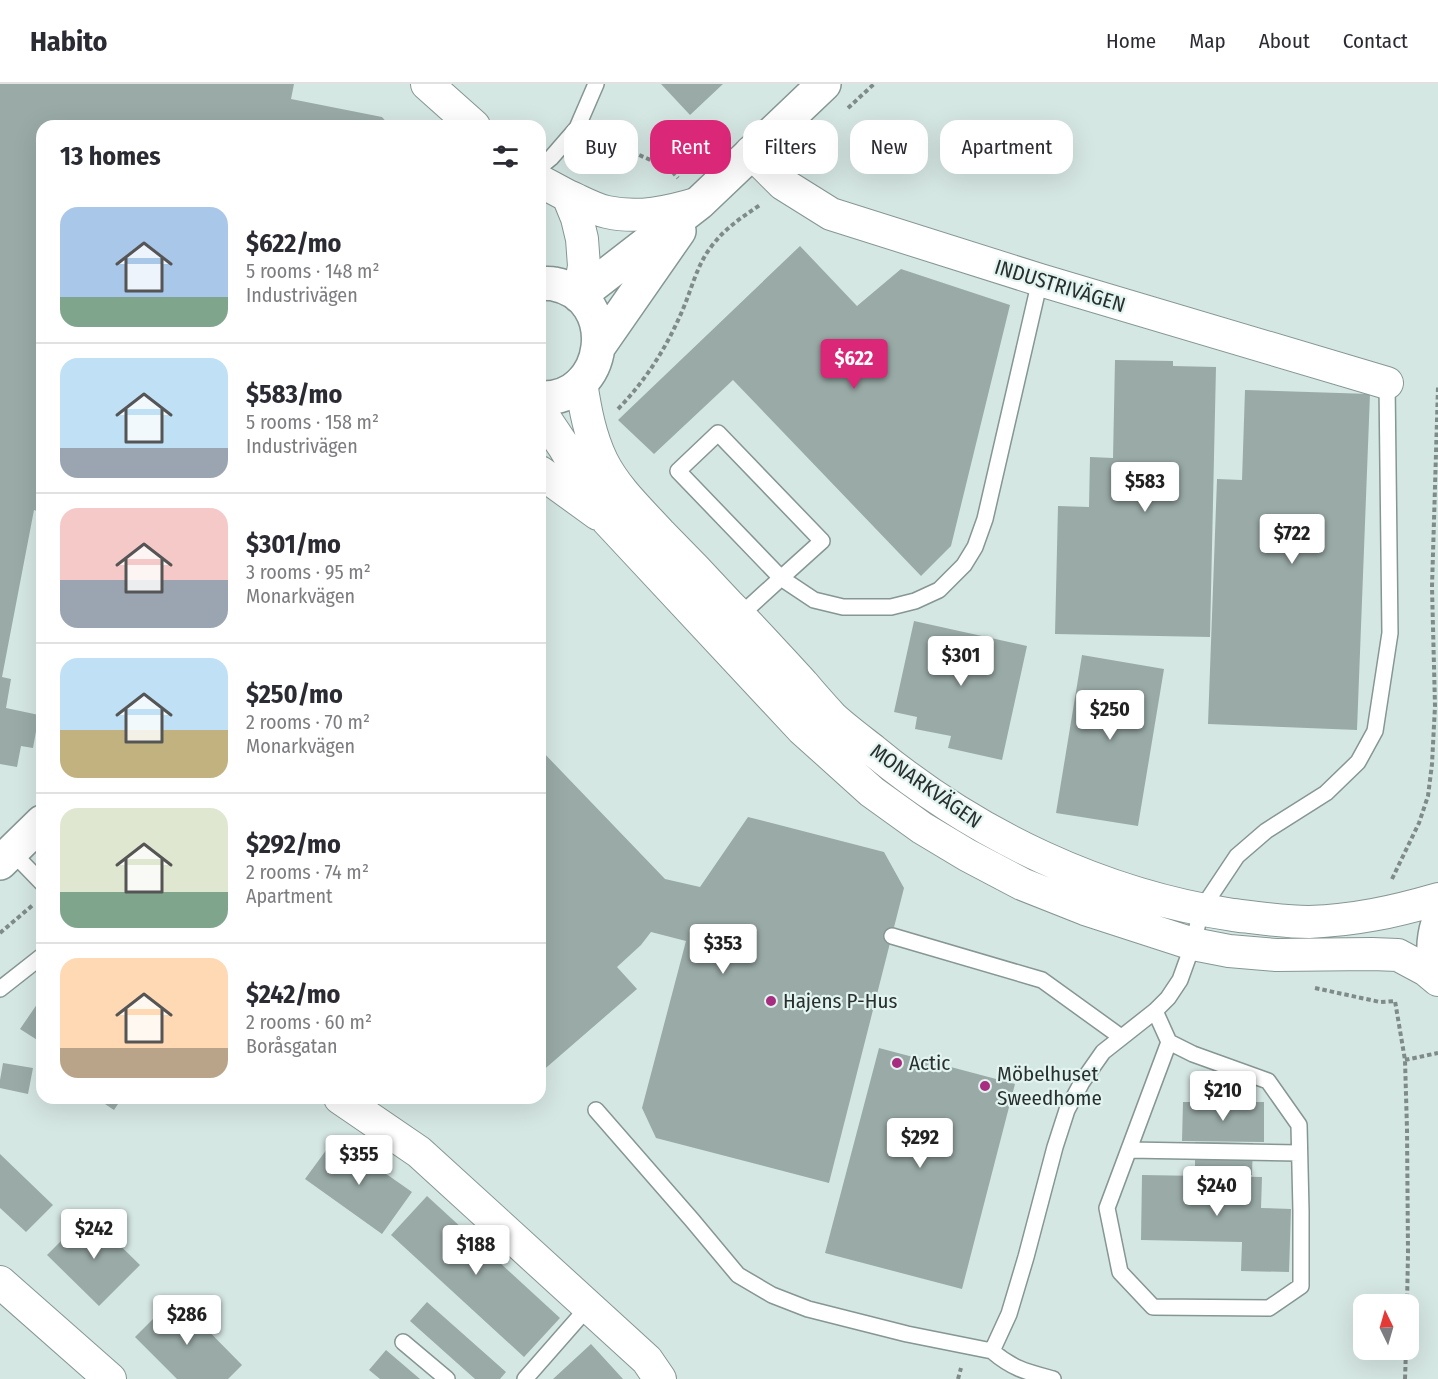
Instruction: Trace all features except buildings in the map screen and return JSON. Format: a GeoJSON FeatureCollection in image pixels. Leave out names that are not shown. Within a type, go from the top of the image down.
{"type":"FeatureCollection","features":[{"type":"Feature","properties":{"kind":"street"},"geometry":{"type":"LineString","coordinates":[[427,84],[467,120]]}},
{"type":"Feature","properties":{"kind":"street"},"geometry":{"type":"LineString","coordinates":[[785,120],[824,84]]}},
{"type":"Feature","properties":{"kind":"street"},"geometry":{"type":"LineString","coordinates":[[579,296],[699,203],[743,160]]}},
{"type":"Feature","properties":{"kind":"street","name":"INDUSTRIVÄGEN"},"geometry":{"type":"LineString","coordinates":[[773,174],[783,184],[831,214],[1040,280],[1387,383]]}},
{"type":"Feature","properties":{"kind":"street"},"geometry":{"type":"LineString","coordinates":[[546,184],[605,212],[632,216],[657,213],[699,203]]}},
{"type":"Feature","properties":{"kind":"street"},"geometry":{"type":"LineString","coordinates":[[568,196],[582,239],[584,266],[579,296]]}},
{"type":"Feature","properties":{"kind":"street"},"geometry":{"type":"LineString","coordinates":[[599,346],[699,203]]}},
{"type":"Feature","properties":{"kind":"street"},"geometry":{"type":"LineString","coordinates":[[546,283],[554,284],[579,296],[595,318],[599,332],[599,346],[590,371],[570,390],[558,396],[546,397]]}},
{"type":"Feature","properties":{"kind":"street","name":"MONARKVÄGEN"},"geometry":{"type":"LineString","coordinates":[[581,382],[591,433],[602,460],[631,502],[833,717],[898,771],[942,802],[1041,858],[1140,895],[1202,910],[1267,920],[1306,922],[1349,920],[1394,912],[1438,898]]}},
{"type":"Feature","properties":{"kind":"street","name":"MONARKVÄGEN"},"geometry":{"type":"LineString","coordinates":[[546,420],[608,521]]}},
{"type":"Feature","properties":{"kind":"street","name":"MONARKVÄGEN"},"geometry":{"type":"LineString","coordinates":[[546,476],[608,521],[802,729],[872,792],[922,828],[967,855],[1022,884],[1085,909],[1193,944],[1229,951],[1276,955],[1398,955],[1426,969],[1438,980]]}},
{"type":"Feature","properties":{"kind":"street"},"geometry":{"type":"LineString","coordinates":[[6,857],[36,828]]}},
{"type":"Feature","properties":{"kind":"street"},"geometry":{"type":"LineString","coordinates":[[1438,923],[1434,942],[1438,971]]}},
{"type":"Feature","properties":{"kind":"street"},"geometry":{"type":"LineString","coordinates":[[349,1104],[419,1152],[647,1360],[660,1379]]}},
{"type":"Feature","properties":{"kind":"street"},"geometry":{"type":"LineString","coordinates":[[0,1282],[110,1379]]}},
{"type":"Feature","properties":{"kind":"lane"},"geometry":{"type":"LineString","coordinates":[[580,120],[596,84]]}},
{"type":"Feature","properties":{"kind":"lane"},"geometry":{"type":"LineString","coordinates":[[546,162],[564,144]]}},
{"type":"Feature","properties":{"kind":"lane"},"geometry":{"type":"LineString","coordinates":[[717,639],[740,616],[781,578],[822,541],[718,433],[678,471],[781,578],[814,600],[843,607],[891,607],[915,602],[939,590],[964,564],[975,547],[986,519],[1040,280]]}},
{"type":"Feature","properties":{"kind":"lane"},"geometry":{"type":"LineString","coordinates":[[992,1351],[1009,1314],[1054,1147],[1067,1110],[1082,1082],[1103,1052],[1140,1024],[1168,998],[1180,980],[1202,910],[1237,856],[1266,831],[1326,793],[1358,762],[1375,731],[1390,633],[1387,383]]}},
{"type":"Feature","properties":{"kind":"lane"},"geometry":{"type":"LineString","coordinates":[[6,857],[36,879]]}},
{"type":"Feature","properties":{"kind":"lane"},"geometry":{"type":"LineString","coordinates":[[892,936],[1042,980],[1120,1037]]}},
{"type":"Feature","properties":{"kind":"lane"},"geometry":{"type":"LineString","coordinates":[[0,989],[36,961]]}},
{"type":"Feature","properties":{"kind":"lane"},"geometry":{"type":"LineString","coordinates":[[1155,1011],[1169,1042],[1194,1054],[1268,1081],[1299,1125],[1301,1286],[1269,1308],[1153,1306],[1120,1272],[1107,1208],[1169,1042]]}},
{"type":"Feature","properties":{"kind":"lane"},"geometry":{"type":"LineString","coordinates":[[596,1110],[738,1275],[772,1295],[808,1309],[907,1334],[992,1351],[1002,1360],[1023,1371],[1053,1379]]}},
{"type":"Feature","properties":{"kind":"lane"},"geometry":{"type":"LineString","coordinates":[[1129,1150],[1299,1153]]}},
{"type":"Feature","properties":{"kind":"lane"},"geometry":{"type":"LineString","coordinates":[[525,1379],[589,1306]]}},
{"type":"Feature","properties":{"kind":"lane"},"geometry":{"type":"LineString","coordinates":[[403,1342],[447,1379]]}},
{"type":"Feature","properties":{"kind":"path"},"geometry":{"type":"LineString","coordinates":[[848,108],[874,84]]}},
{"type":"Feature","properties":{"kind":"path"},"geometry":{"type":"LineString","coordinates":[[638,155],[669,168],[699,203]]}},
{"type":"Feature","properties":{"kind":"path"},"geometry":{"type":"LineString","coordinates":[[591,433],[611,417],[632,394],[659,358],[682,311],[699,267],[711,248],[726,229],[760,204],[793,174]]}},
{"type":"Feature","properties":{"kind":"path"},"geometry":{"type":"LineString","coordinates":[[1394,912],[1390,889],[1392,879],[1419,823],[1428,796],[1432,764],[1435,706],[1433,576],[1438,387]]}},
{"type":"Feature","properties":{"kind":"path"},"geometry":{"type":"LineString","coordinates":[[0,933],[36,902]]}},
{"type":"Feature","properties":{"kind":"path"},"geometry":{"type":"LineString","coordinates":[[1405,1060],[1438,1053]]}},
{"type":"Feature","properties":{"kind":"path"},"geometry":{"type":"LineString","coordinates":[[1405,1379],[1406,1360]]}},
{"type":"Feature","properties":{"kind":"place","name":"Hajens P-Hus"},"geometry":{"type":"Point","coordinates":[771,1001]}},
{"type":"Feature","properties":{"kind":"place","name":"Actic"},"geometry":{"type":"Point","coordinates":[897,1063]}},
{"type":"Feature","properties":{"kind":"place","name":"Möbelhuset Sweedhome"},"geometry":{"type":"Point","coordinates":[985,1086]}}]}
